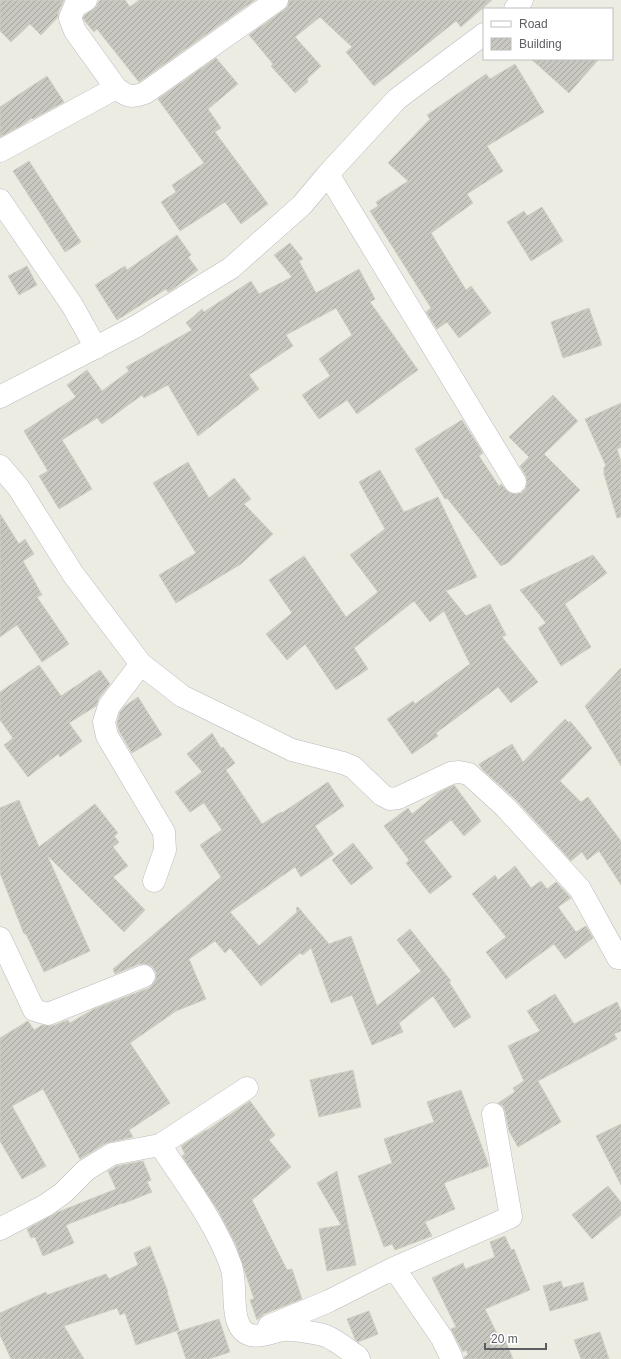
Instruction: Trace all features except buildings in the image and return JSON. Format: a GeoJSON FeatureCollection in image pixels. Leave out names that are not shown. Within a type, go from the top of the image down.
{"type":"FeatureCollection","features":[{"type":"Feature","properties":{"kind":"street"},"geometry":{"type":"LineString","coordinates":[[86,0],[75,6],[70,18],[76,31],[116,88],[126,95],[134,97],[145,93],[277,0]]}},
{"type":"Feature","properties":{"kind":"street"},"geometry":{"type":"LineString","coordinates":[[516,8],[522,0]]}},
{"type":"Feature","properties":{"kind":"street"},"geometry":{"type":"LineString","coordinates":[[0,397],[135,327],[232,268],[302,205],[328,174],[397,99],[483,35]]}},
{"type":"Feature","properties":{"kind":"street"},"geometry":{"type":"LineString","coordinates":[[0,151],[116,88]]}},
{"type":"Feature","properties":{"kind":"street"},"geometry":{"type":"LineString","coordinates":[[328,174],[515,482]]}},
{"type":"Feature","properties":{"kind":"street"},"geometry":{"type":"LineString","coordinates":[[0,200],[72,305],[96,348]]}},
{"type":"Feature","properties":{"kind":"street"},"geometry":{"type":"LineString","coordinates":[[0,466],[18,487],[73,574],[141,664],[182,696],[292,750],[343,763],[353,768],[382,795],[390,799],[398,798],[451,773],[459,772],[469,774],[506,808],[580,889],[620,961]]}},
{"type":"Feature","properties":{"kind":"street"},"geometry":{"type":"LineString","coordinates":[[141,664],[109,706],[104,722],[107,736],[164,832],[165,850],[154,881]]}},
{"type":"Feature","properties":{"kind":"street"},"geometry":{"type":"LineString","coordinates":[[0,938],[34,1010],[48,1014],[144,976]]}},
{"type":"Feature","properties":{"kind":"street"},"geometry":{"type":"LineString","coordinates":[[0,1229],[46,1205],[63,1193],[86,1170],[112,1154],[160,1146],[247,1088]]}},
{"type":"Feature","properties":{"kind":"street"},"geometry":{"type":"LineString","coordinates":[[249,1334],[329,1301],[394,1268],[511,1217],[493,1114]]}},
{"type":"Feature","properties":{"kind":"street"},"geometry":{"type":"LineString","coordinates":[[160,1146],[206,1216],[226,1252],[233,1273],[236,1316],[241,1329],[249,1334],[259,1335],[285,1330],[326,1336],[360,1359]]}},
{"type":"Feature","properties":{"kind":"street"},"geometry":{"type":"LineString","coordinates":[[394,1268],[442,1338],[452,1359]]}}]}
